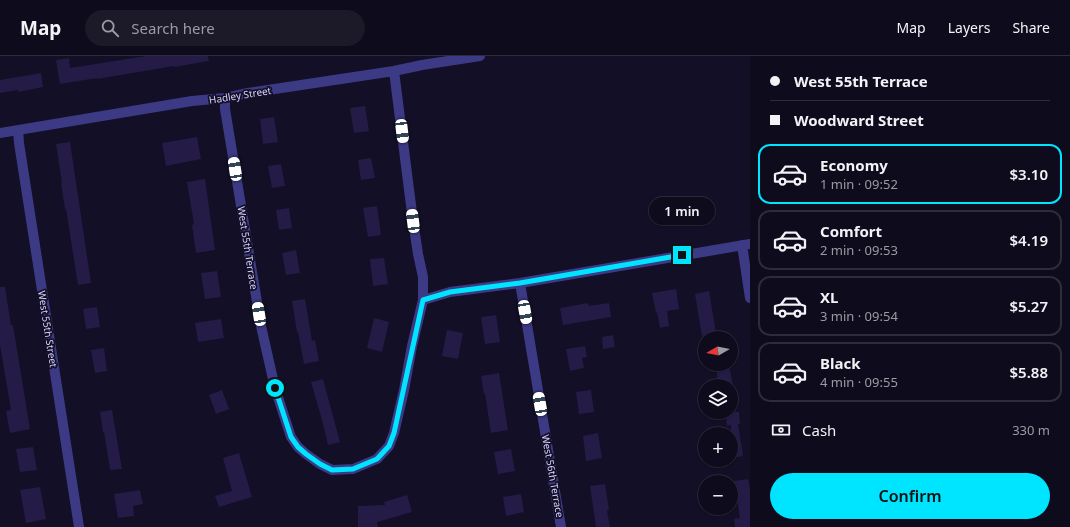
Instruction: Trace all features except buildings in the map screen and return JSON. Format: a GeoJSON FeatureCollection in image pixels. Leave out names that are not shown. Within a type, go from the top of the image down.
{"type":"FeatureCollection","features":[{"type":"Feature","properties":{"kind":"street","name":"Hadley Street"},"geometry":{"type":"LineString","coordinates":[[0,133],[480,56]]}},
{"type":"Feature","properties":{"kind":"street"},"geometry":{"type":"LineString","coordinates":[[394,71],[413,221],[423,277],[423,300],[450,292],[520,283],[746,244],[750,298]]}},
{"type":"Feature","properties":{"kind":"street","name":"West 55th Terrace"},"geometry":{"type":"LineString","coordinates":[[225,98],[225,109],[261,326],[275,388],[291,437],[298,447],[320,464],[332,470],[353,469],[377,459],[389,446],[394,433],[423,300]]}},
{"type":"Feature","properties":{"kind":"street","name":"West 55th Street"},"geometry":{"type":"LineString","coordinates":[[18,130],[78,527]]}},
{"type":"Feature","properties":{"kind":"street","name":"West 56th Terrace"},"geometry":{"type":"LineString","coordinates":[[520,283],[561,527]]}},
{"type":"Feature","properties":{"kind":"route"},"geometry":{"type":"LineString","coordinates":[[275,388],[291,437],[298,447],[320,464],[332,470],[353,469],[377,459],[389,446],[394,433],[423,300],[450,292],[520,283],[682,255]]}}]}
